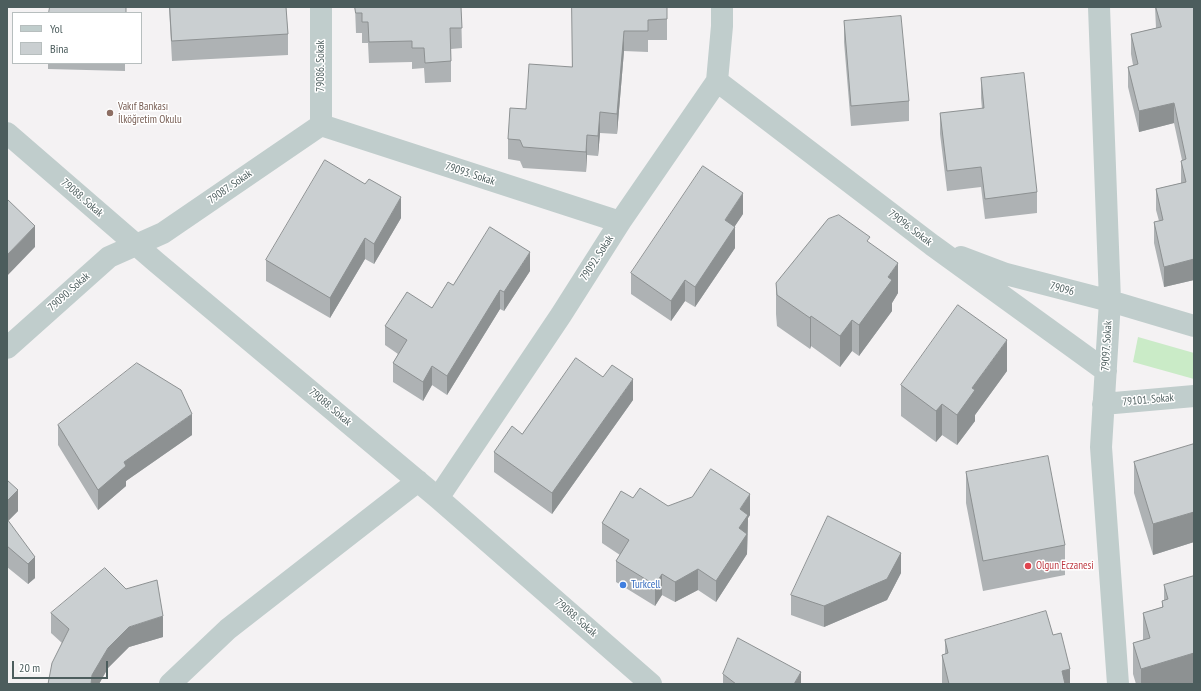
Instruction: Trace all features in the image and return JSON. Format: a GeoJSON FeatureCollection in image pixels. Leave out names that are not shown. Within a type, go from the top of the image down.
{"type":"FeatureCollection","features":[{"type":"Feature","properties":{"kind":"street","name":"79086. Sokak"},"geometry":{"type":"LineString","coordinates":[[321,7],[321,125]]}},
{"type":"Feature","properties":{"kind":"street","name":"79092. Sokak"},"geometry":{"type":"LineString","coordinates":[[438,498],[561,316],[620,222],[716,81],[722,26],[722,7]]}},
{"type":"Feature","properties":{"kind":"street","name":"79097. Sokak"},"geometry":{"type":"LineString","coordinates":[[1099,7],[1110,301],[1101,447],[1118,684]]}},
{"type":"Feature","properties":{"kind":"street","name":"79096. Sokak"},"geometry":{"type":"LineString","coordinates":[[716,81],[932,245],[1106,371]]}},
{"type":"Feature","properties":{"kind":"street","name":"79093. Sokak"},"geometry":{"type":"LineString","coordinates":[[321,125],[620,222]]}},
{"type":"Feature","properties":{"kind":"street","name":"79087. Sokak"},"geometry":{"type":"LineString","coordinates":[[137,245],[163,233],[321,125]]}},
{"type":"Feature","properties":{"kind":"street","name":"79088. Sokak"},"geometry":{"type":"LineString","coordinates":[[7,133],[137,245],[438,498],[651,684]]}},
{"type":"Feature","properties":{"kind":"street","name":"79090. Sokak"},"geometry":{"type":"LineString","coordinates":[[7,348],[109,256],[137,245]]}},
{"type":"Feature","properties":{"kind":"street","name":"79096"},"geometry":{"type":"LineString","coordinates":[[932,245],[1006,274],[1110,301],[1194,326]]}},
{"type":"Feature","properties":{"kind":"street","name":"79101. Sokak"},"geometry":{"type":"LineString","coordinates":[[1103,404],[1194,396]]}},
{"type":"Feature","properties":{"kind":"street"},"geometry":{"type":"LineString","coordinates":[[170,684],[228,629],[418,481]]}},
{"type":"Feature","properties":{"kind":"green space"},"geometry":{"type":"Polygon","coordinates":[[[1138,337],[1194,353],[1194,379],[1133,362],[1138,337]]]}},
{"type":"Feature","properties":{"kind":"building"},"geometry":{"type":"Polygon","coordinates":[[[50,7],[126,7],[126,12],[49,12],[50,7]]]}},
{"type":"Feature","properties":{"kind":"building"},"geometry":{"type":"Polygon","coordinates":[[[170,7],[286,7],[288,34],[172,41],[170,7]]]}},
{"type":"Feature","properties":{"kind":"building"},"geometry":{"type":"Polygon","coordinates":[[[355,7],[461,7],[462,28],[450,28],[451,61],[425,63],[424,48],[412,48],[412,41],[369,42],[368,22],[362,22],[362,13],[356,13],[355,7]]]}},
{"type":"Feature","properties":{"kind":"building"},"geometry":{"type":"Polygon","coordinates":[[[572,7],[667,7],[667,19],[648,20],[648,31],[624,31],[617,114],[600,112],[598,136],[587,135],[586,152],[523,147],[520,140],[508,139],[510,108],[526,109],[529,64],[572,67],[572,7]]]}},
{"type":"Feature","properties":{"kind":"building"},"geometry":{"type":"Polygon","coordinates":[[[1156,7],[1194,7],[1194,259],[1164,267],[1154,222],[1163,220],[1156,189],[1186,182],[1181,161],[1186,159],[1174,103],[1139,111],[1128,67],[1138,64],[1131,34],[1161,27],[1156,7]]]}},
{"type":"Feature","properties":{"kind":"building"},"geometry":{"type":"Polygon","coordinates":[[[901,16],[909,101],[851,106],[844,21],[901,16]]]}},
{"type":"Feature","properties":{"kind":"building"},"geometry":{"type":"Polygon","coordinates":[[[1024,73],[1037,192],[985,199],[981,167],[947,171],[940,113],[984,108],[981,78],[1024,73]]]}},
{"type":"Feature","properties":{"kind":"building"},"geometry":{"type":"Polygon","coordinates":[[[325,160],[365,184],[369,179],[401,197],[374,244],[365,238],[330,298],[266,260],[325,160]]]}},
{"type":"Feature","properties":{"kind":"building"},"geometry":{"type":"Polygon","coordinates":[[[703,166],[743,193],[725,220],[735,227],[695,287],[685,280],[671,301],[631,273],[703,166]]]}},
{"type":"Feature","properties":{"kind":"building"},"geometry":{"type":"Polygon","coordinates":[[[7,199],[35,226],[7,255],[7,199]]]}},
{"type":"Feature","properties":{"kind":"building"},"geometry":{"type":"Polygon","coordinates":[[[839,215],[870,237],[867,241],[898,263],[888,277],[892,280],[859,325],[852,320],[840,336],[811,316],[810,318],[777,295],[776,283],[828,219],[839,215]]]}},
{"type":"Feature","properties":{"kind":"building"},"geometry":{"type":"Polygon","coordinates":[[[490,227],[530,252],[504,292],[500,290],[447,376],[432,366],[423,382],[393,363],[407,340],[385,326],[407,292],[432,308],[448,282],[453,285],[490,227]]]}},
{"type":"Feature","properties":{"kind":"building"},"geometry":{"type":"Polygon","coordinates":[[[958,305],[1007,340],[972,388],[975,390],[957,415],[942,404],[936,411],[901,385],[958,305]]]}},
{"type":"Feature","properties":{"kind":"building"},"geometry":{"type":"Polygon","coordinates":[[[576,358],[603,377],[612,365],[633,379],[552,493],[494,452],[512,426],[522,434],[576,358]]]}},
{"type":"Feature","properties":{"kind":"building"},"geometry":{"type":"Polygon","coordinates":[[[137,363],[181,390],[192,414],[124,462],[126,466],[98,490],[58,425],[137,363]]]}},
{"type":"Feature","properties":{"kind":"building"},"geometry":{"type":"Polygon","coordinates":[[[1194,444],[1194,512],[1153,524],[1134,462],[1194,444]]]}},
{"type":"Feature","properties":{"kind":"building"},"geometry":{"type":"Polygon","coordinates":[[[1048,456],[1065,545],[983,561],[966,472],[1048,456]]]}},
{"type":"Feature","properties":{"kind":"building"},"geometry":{"type":"Polygon","coordinates":[[[711,469],[750,494],[740,509],[748,515],[739,528],[747,534],[716,581],[698,569],[675,582],[662,574],[655,585],[616,561],[629,540],[602,523],[621,491],[633,498],[640,488],[668,506],[692,497],[711,469]]]}},
{"type":"Feature","properties":{"kind":"building"},"geometry":{"type":"Polygon","coordinates":[[[7,480],[18,490],[7,501],[7,480]]]}},
{"type":"Feature","properties":{"kind":"building"},"geometry":{"type":"Polygon","coordinates":[[[828,516],[901,553],[887,579],[824,606],[791,595],[828,516]]]}},
{"type":"Feature","properties":{"kind":"building"},"geometry":{"type":"Polygon","coordinates":[[[7,519],[35,557],[28,564],[7,546],[7,519]]]}},
{"type":"Feature","properties":{"kind":"building"},"geometry":{"type":"Polygon","coordinates":[[[105,568],[126,589],[157,580],[163,616],[129,627],[108,648],[92,675],[91,684],[48,684],[52,663],[69,629],[51,613],[105,568]]]}},
{"type":"Feature","properties":{"kind":"building"},"geometry":{"type":"Polygon","coordinates":[[[1194,576],[1194,653],[1141,669],[1133,643],[1150,638],[1143,613],[1163,607],[1162,601],[1168,599],[1164,585],[1194,576]]]}},
{"type":"Feature","properties":{"kind":"building"},"geometry":{"type":"Polygon","coordinates":[[[1046,611],[1053,635],[1061,633],[1070,669],[1062,671],[1065,684],[949,684],[942,655],[948,653],[945,640],[1046,611]]]}},
{"type":"Feature","properties":{"kind":"building"},"geometry":{"type":"Polygon","coordinates":[[[738,638],[801,672],[794,684],[736,684],[723,674],[738,638]]]}},
{"type":"Feature","properties":{"kind":"place","name":"Vakıf Bankası İlköğretim Okulu"},"geometry":{"type":"Point","coordinates":[110,113]}},
{"type":"Feature","properties":{"kind":"place","name":"Olgun Eczanesi"},"geometry":{"type":"Point","coordinates":[1028,566]}},
{"type":"Feature","properties":{"kind":"place","name":"Turkcell"},"geometry":{"type":"Point","coordinates":[623,585]}}]}
